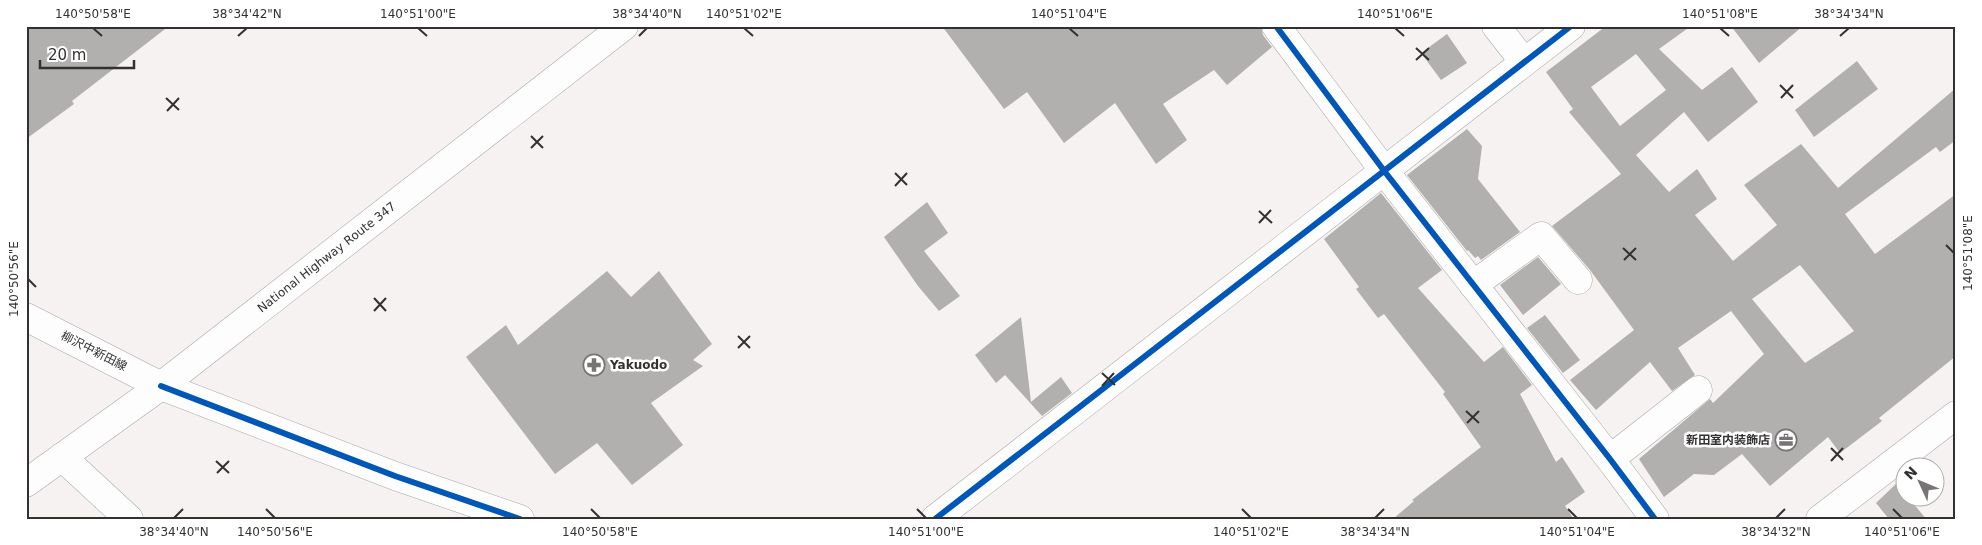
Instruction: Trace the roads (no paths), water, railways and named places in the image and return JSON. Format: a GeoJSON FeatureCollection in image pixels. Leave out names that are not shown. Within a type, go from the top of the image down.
{"type":"FeatureCollection","features":[{"type":"Feature","properties":{"kind":"main road","name":"National Highway Route 347"},"geometry":{"type":"LineString","coordinates":[[26,483],[161,386],[624,26]]}},
{"type":"Feature","properties":{"kind":"main road"},"geometry":{"type":"LineString","coordinates":[[1276,26],[1385,172],[1655,519]]}},
{"type":"Feature","properties":{"kind":"main road"},"geometry":{"type":"LineString","coordinates":[[1496,26],[1524,62]]}},
{"type":"Feature","properties":{"kind":"main road"},"geometry":{"type":"LineString","coordinates":[[934,519],[1385,172],[1571,26]]}},
{"type":"Feature","properties":{"kind":"main road"},"geometry":{"type":"LineString","coordinates":[[1473,285],[1541,236],[1578,280]]}},
{"type":"Feature","properties":{"kind":"main road","name":"柳沢中新田線"},"geometry":{"type":"LineString","coordinates":[[26,317],[161,386],[394,476],[520,519]]}},
{"type":"Feature","properties":{"kind":"main road"},"geometry":{"type":"LineString","coordinates":[[1610,459],[1698,390]]}},
{"type":"Feature","properties":{"kind":"main road"},"geometry":{"type":"LineString","coordinates":[[1820,519],[1956,415]]}},
{"type":"Feature","properties":{"kind":"main road"},"geometry":{"type":"LineString","coordinates":[[62,457],[129,519]]}},
{"type":"Feature","properties":{"kind":"place","name":"Yakuodo"},"geometry":{"type":"Point","coordinates":[594,365]}},
{"type":"Feature","properties":{"kind":"place","name":"新田室内装飾店"},"geometry":{"type":"Point","coordinates":[1786,440]}}]}
